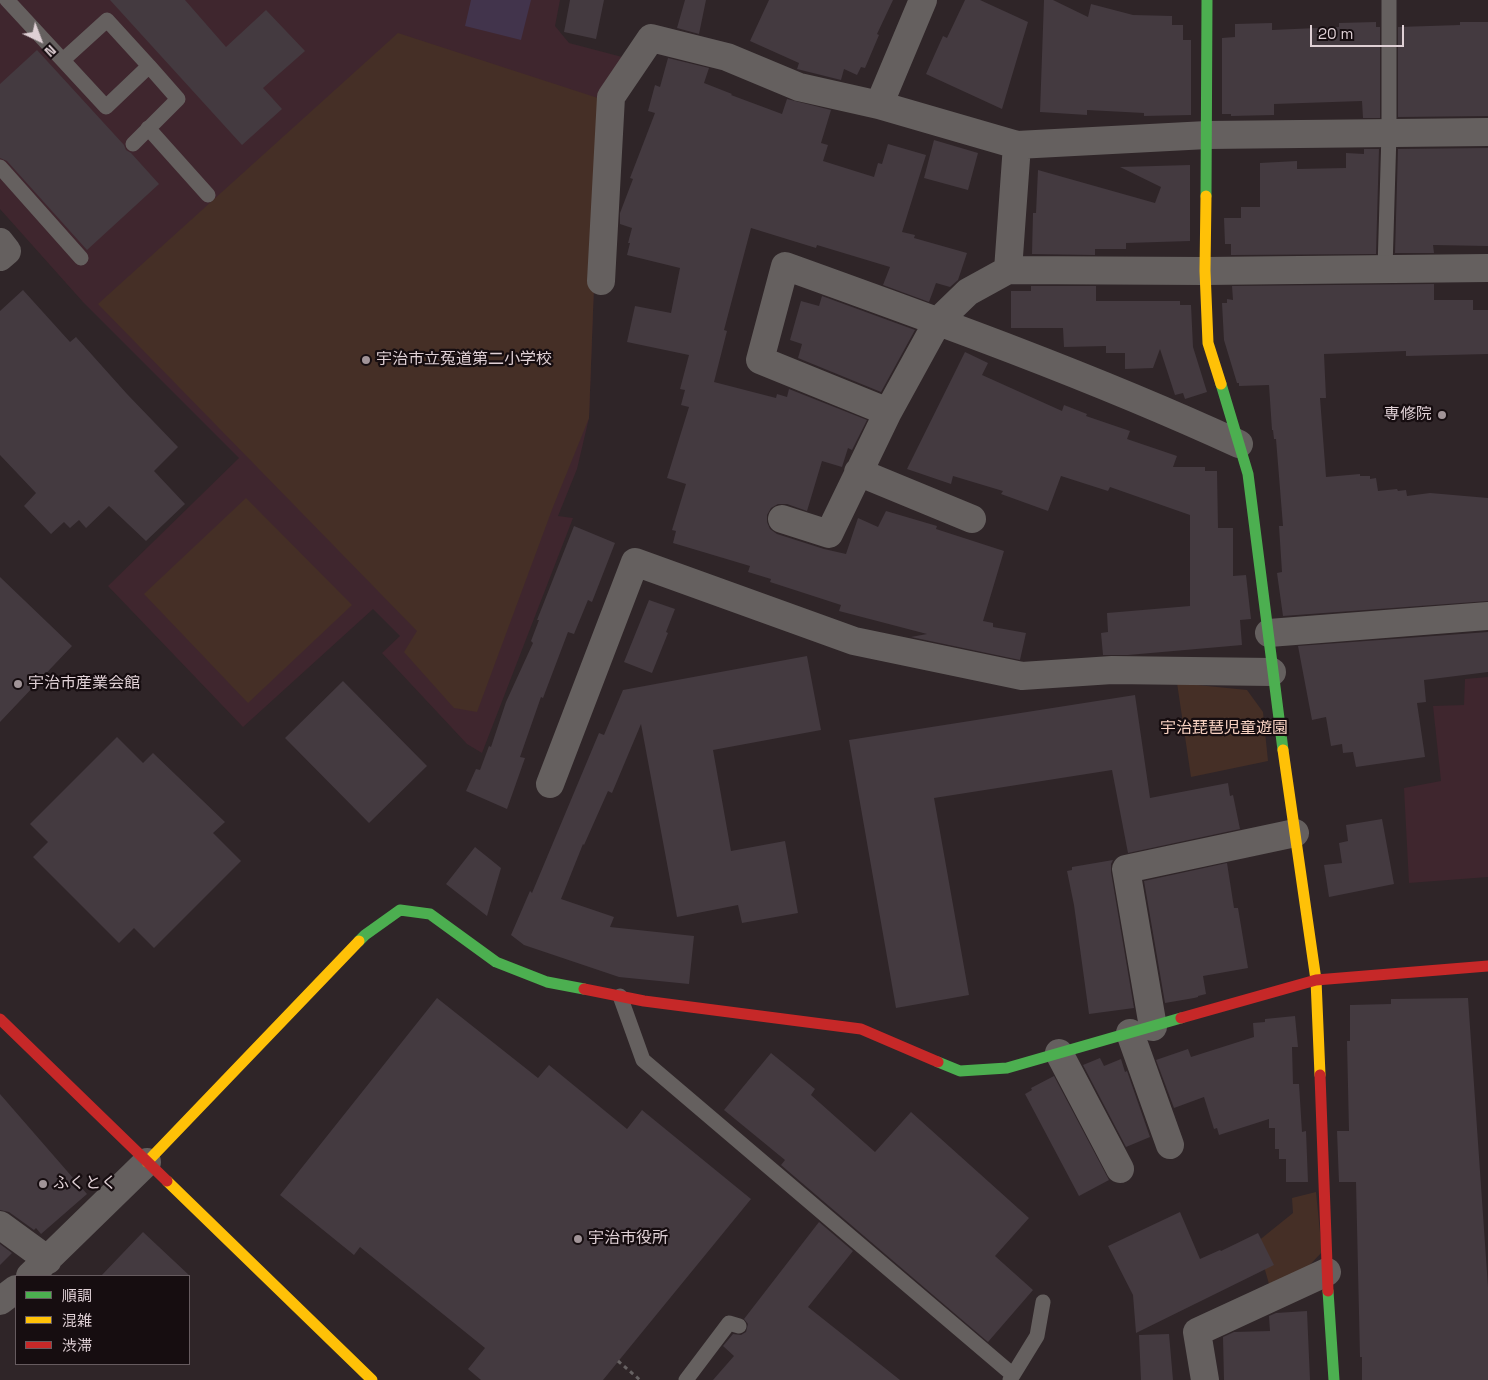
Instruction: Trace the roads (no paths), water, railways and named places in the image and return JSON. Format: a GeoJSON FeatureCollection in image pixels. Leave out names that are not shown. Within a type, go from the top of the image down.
{"type":"FeatureCollection","features":[{"type":"Feature","properties":{"kind":"street"},"geometry":{"type":"LineString","coordinates":[[879,105],[923,0]]}},
{"type":"Feature","properties":{"kind":"street"},"geometry":{"type":"LineString","coordinates":[[1207,0],[1205,272],[1208,343],[1248,474],[1269,633],[1272,672],[1316,980],[1334,1380]]}},
{"type":"Feature","properties":{"kind":"street"},"geometry":{"type":"LineString","coordinates":[[601,281],[611,96],[650,38],[727,57],[799,86],[879,105],[1017,145],[1207,135],[1488,132]]}},
{"type":"Feature","properties":{"kind":"street"},"geometry":{"type":"LineString","coordinates":[[1008,270],[1017,145]]}},
{"type":"Feature","properties":{"kind":"street"},"geometry":{"type":"LineString","coordinates":[[0,242],[7,251],[0,257]]}},
{"type":"Feature","properties":{"kind":"street"},"geometry":{"type":"LineString","coordinates":[[888,412],[760,360],[785,266],[938,321],[1165,410],[1239,444]]}},
{"type":"Feature","properties":{"kind":"street"},"geometry":{"type":"LineString","coordinates":[[782,519],[828,534],[888,412],[938,321],[968,292],[1008,270],[1205,272],[1488,268]]}},
{"type":"Feature","properties":{"kind":"street"},"geometry":{"type":"LineString","coordinates":[[858,472],[972,519]]}},
{"type":"Feature","properties":{"kind":"street"},"geometry":{"type":"LineString","coordinates":[[550,784],[635,562],[854,641],[1022,676],[1112,670],[1272,672]]}},
{"type":"Feature","properties":{"kind":"street"},"geometry":{"type":"LineString","coordinates":[[1269,633],[1488,616]]}},
{"type":"Feature","properties":{"kind":"street"},"geometry":{"type":"LineString","coordinates":[[1170,1144],[1142,1030],[1126,869],[1295,834]]}},
{"type":"Feature","properties":{"kind":"street"},"geometry":{"type":"LineString","coordinates":[[0,1225],[39,1268],[147,1162],[365,935],[400,910],[430,914],[496,962],[547,982],[654,1002],[861,1029],[960,1071],[1007,1068],[1316,980],[1488,966]]}},
{"type":"Feature","properties":{"kind":"street"},"geometry":{"type":"LineString","coordinates":[[0,1018],[372,1380]]}},
{"type":"Feature","properties":{"kind":"street"},"geometry":{"type":"LineString","coordinates":[[1059,1053],[1120,1170]]}},
{"type":"Feature","properties":{"kind":"street"},"geometry":{"type":"LineString","coordinates":[[1205,1380],[1197,1332],[1328,1272]]}},
{"type":"Feature","properties":{"kind":"street"},"geometry":{"type":"LineString","coordinates":[[0,1301],[15,1290]]}},
{"type":"Feature","properties":{"kind":"lane"},"geometry":{"type":"LineString","coordinates":[[8,0],[106,107],[149,66]]}},
{"type":"Feature","properties":{"kind":"lane"},"geometry":{"type":"LineString","coordinates":[[1385,269],[1389,133],[1389,0]]}},
{"type":"Feature","properties":{"kind":"lane"},"geometry":{"type":"LineString","coordinates":[[63,60],[107,20],[178,99],[133,144]]}},
{"type":"Feature","properties":{"kind":"lane"},"geometry":{"type":"LineString","coordinates":[[148,128],[208,195]]}},
{"type":"Feature","properties":{"kind":"lane"},"geometry":{"type":"LineString","coordinates":[[0,167],[81,258]]}},
{"type":"Feature","properties":{"kind":"lane"},"geometry":{"type":"LineString","coordinates":[[620,996],[644,1060],[1011,1377],[1037,1336],[1043,1302]]}},
{"type":"Feature","properties":{"kind":"lane"},"geometry":{"type":"LineString","coordinates":[[689,1379],[729,1323],[738,1326]]}},
{"type":"Feature","properties":{"kind":"place","name":"宇治市立菟道第二小学校"},"geometry":{"type":"Point","coordinates":[366,360]}},
{"type":"Feature","properties":{"kind":"place","name":"専修院"},"geometry":{"type":"Point","coordinates":[1442,415]}},
{"type":"Feature","properties":{"kind":"place","name":"宇治市産業会館"},"geometry":{"type":"Point","coordinates":[18,684]}},
{"type":"Feature","properties":{"kind":"place","name":"ふくとく"},"geometry":{"type":"Point","coordinates":[43,1184]}},
{"type":"Feature","properties":{"kind":"place","name":"宇治市役所"},"geometry":{"type":"Point","coordinates":[578,1239]}},
{"type":"Feature","properties":{"kind":"park label","name":"宇治琵琶児童遊園"},"geometry":{"type":"Point","coordinates":[1224,729]}}]}
